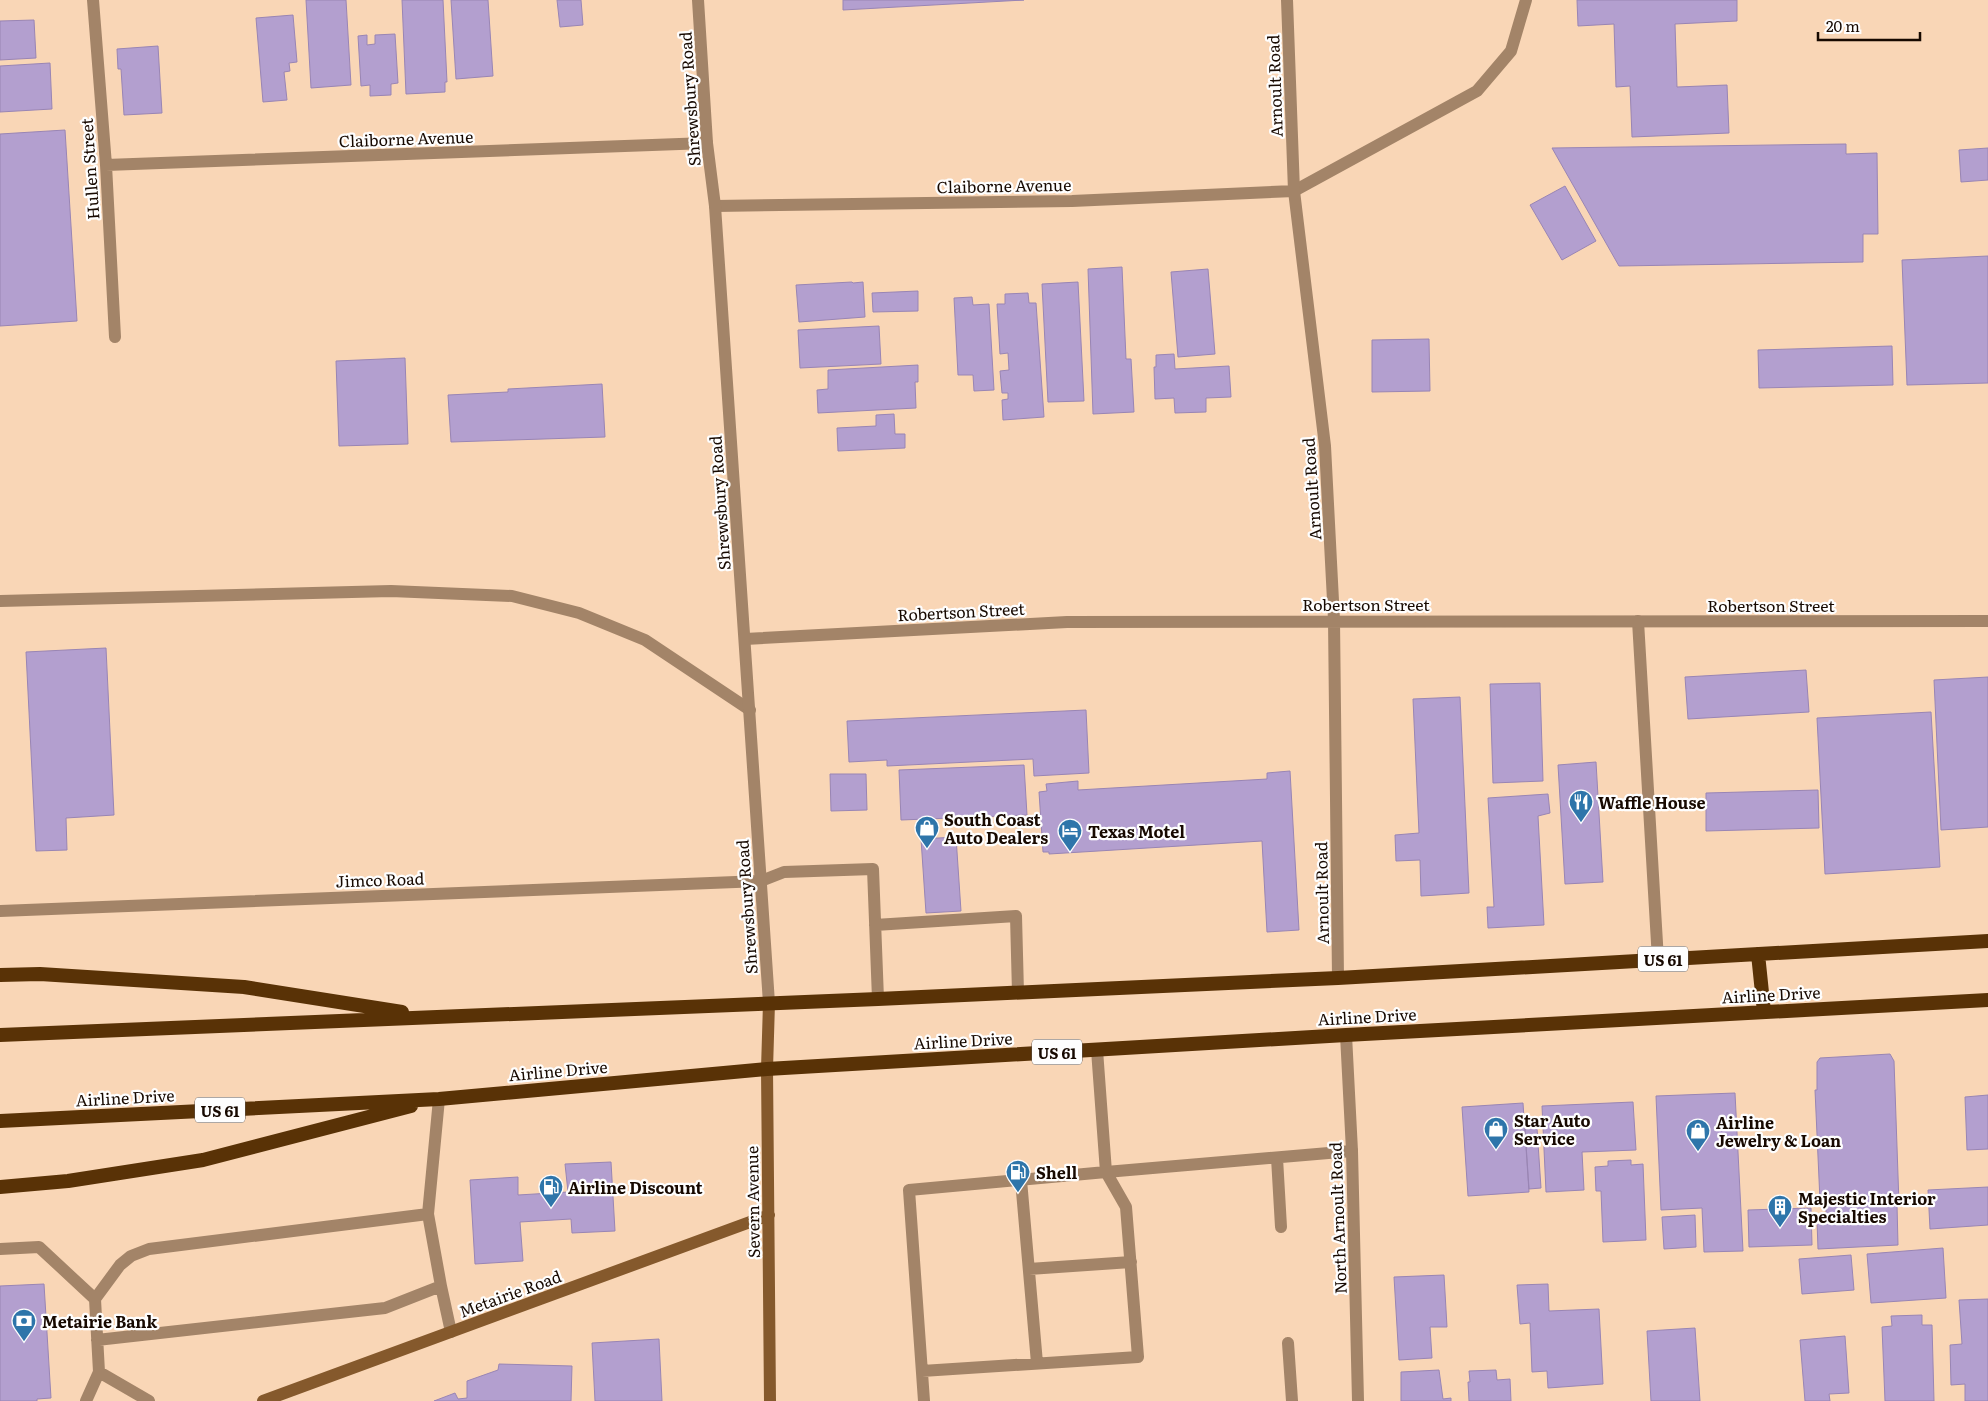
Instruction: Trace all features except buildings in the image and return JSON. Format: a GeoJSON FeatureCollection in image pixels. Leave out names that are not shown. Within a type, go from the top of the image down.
{"type":"FeatureCollection","features":[{"type":"Feature","properties":{"kind":"highway","name":"US 61"},"geometry":{"type":"LineString","coordinates":[[0,1035],[1338,978],[1988,940]]}},
{"type":"Feature","properties":{"kind":"highway"},"geometry":{"type":"LineString","coordinates":[[1758,954],[1764,1012]]}},
{"type":"Feature","properties":{"kind":"highway"},"geometry":{"type":"LineString","coordinates":[[0,974],[40,974],[244,987],[432,1017]]}},
{"type":"Feature","properties":{"kind":"highway","name":"Airline Drive"},"geometry":{"type":"LineString","coordinates":[[0,1121],[439,1099],[767,1069],[1988,1000]]}},
{"type":"Feature","properties":{"kind":"highway"},"geometry":{"type":"LineString","coordinates":[[0,1187],[68,1181],[203,1160],[439,1099]]}},
{"type":"Feature","properties":{"kind":"main road","name":"Severn Avenue"},"geometry":{"type":"LineString","coordinates":[[769,1003],[767,1069],[770,1401]]}},
{"type":"Feature","properties":{"kind":"main road","name":"Metairie Road"},"geometry":{"type":"LineString","coordinates":[[263,1401],[769,1215]]}},
{"type":"Feature","properties":{"kind":"street","name":"Hullen Street"},"geometry":{"type":"LineString","coordinates":[[93,0],[106,165],[115,337]]}},
{"type":"Feature","properties":{"kind":"street","name":"Shrewsbury Road"},"geometry":{"type":"LineString","coordinates":[[698,0],[707,143],[715,206],[769,1003]]}},
{"type":"Feature","properties":{"kind":"street","name":"Arnoult Road"},"geometry":{"type":"LineString","coordinates":[[1286,0],[1294,191],[1325,446],[1334,620],[1338,978]]}},
{"type":"Feature","properties":{"kind":"street"},"geometry":{"type":"LineString","coordinates":[[1294,191],[1477,91],[1512,51],[1526,0]]}},
{"type":"Feature","properties":{"kind":"street","name":"Claiborne Avenue"},"geometry":{"type":"LineString","coordinates":[[106,165],[707,143]]}},
{"type":"Feature","properties":{"kind":"street","name":"Claiborne Avenue"},"geometry":{"type":"LineString","coordinates":[[715,206],[1062,201],[1294,191]]}},
{"type":"Feature","properties":{"kind":"street"},"geometry":{"type":"LineString","coordinates":[[0,601],[391,591],[512,596],[579,612],[645,640],[750,710]]}},
{"type":"Feature","properties":{"kind":"street","name":"Robertson Street"},"geometry":{"type":"LineString","coordinates":[[745,639],[1067,622],[1334,620],[1988,621]]}},
{"type":"Feature","properties":{"kind":"street"},"geometry":{"type":"LineString","coordinates":[[1638,621],[1658,960]]}},
{"type":"Feature","properties":{"kind":"street","name":"Jimco Road"},"geometry":{"type":"LineString","coordinates":[[0,911],[761,881],[784,872],[873,869],[875,925]]}},
{"type":"Feature","properties":{"kind":"street"},"geometry":{"type":"LineString","coordinates":[[878,999],[875,925],[1016,916],[1018,993]]}},
{"type":"Feature","properties":{"kind":"street","name":"North Arnoult Road"},"geometry":{"type":"LineString","coordinates":[[1346,1035],[1352,1152],[1358,1401]]}},
{"type":"Feature","properties":{"kind":"street"},"geometry":{"type":"LineString","coordinates":[[922,1371],[1138,1357],[1126,1207],[1106,1172],[1097,1050]]}},
{"type":"Feature","properties":{"kind":"street"},"geometry":{"type":"LineString","coordinates":[[439,1099],[428,1214],[451,1332]]}},
{"type":"Feature","properties":{"kind":"street"},"geometry":{"type":"LineString","coordinates":[[924,1401],[909,1190],[1352,1152]]}},
{"type":"Feature","properties":{"kind":"street"},"geometry":{"type":"LineString","coordinates":[[1277,1158],[1281,1227]]}},
{"type":"Feature","properties":{"kind":"street"},"geometry":{"type":"LineString","coordinates":[[1021,1180],[1037,1364]]}},
{"type":"Feature","properties":{"kind":"street"},"geometry":{"type":"LineString","coordinates":[[86,1401],[99,1372],[95,1299],[120,1265],[131,1256],[149,1249],[428,1214]]}},
{"type":"Feature","properties":{"kind":"street"},"geometry":{"type":"LineString","coordinates":[[0,1249],[39,1247],[95,1299]]}},
{"type":"Feature","properties":{"kind":"street"},"geometry":{"type":"LineString","coordinates":[[1029,1269],[1131,1262]]}},
{"type":"Feature","properties":{"kind":"street"},"geometry":{"type":"LineString","coordinates":[[97,1340],[385,1308],[441,1286]]}},
{"type":"Feature","properties":{"kind":"street"},"geometry":{"type":"LineString","coordinates":[[1288,1343],[1292,1401]]}},
{"type":"Feature","properties":{"kind":"street"},"geometry":{"type":"LineString","coordinates":[[99,1372],[149,1401]]}},
{"type":"Feature","properties":{"kind":"place","name":"Waffle House"},"geometry":{"type":"Point","coordinates":[1581,823]}},
{"type":"Feature","properties":{"kind":"place","name":"South Coast Auto Dealers"},"geometry":{"type":"Point","coordinates":[927,849]}},
{"type":"Feature","properties":{"kind":"place","name":"Texas Motel"},"geometry":{"type":"Point","coordinates":[1070,852]}},
{"type":"Feature","properties":{"kind":"place","name":"Star Auto Service"},"geometry":{"type":"Point","coordinates":[1496,1150]}},
{"type":"Feature","properties":{"kind":"place","name":"Airline Jewelry & Loan"},"geometry":{"type":"Point","coordinates":[1698,1152]}},
{"type":"Feature","properties":{"kind":"place","name":"Shell"},"geometry":{"type":"Point","coordinates":[1018,1193]}},
{"type":"Feature","properties":{"kind":"place","name":"Airline Discount"},"geometry":{"type":"Point","coordinates":[551,1208]}},
{"type":"Feature","properties":{"kind":"place","name":"Majestic Interior Specialties"},"geometry":{"type":"Point","coordinates":[1780,1228]}},
{"type":"Feature","properties":{"kind":"place","name":"Metairie Bank"},"geometry":{"type":"Point","coordinates":[24,1342]}}]}
